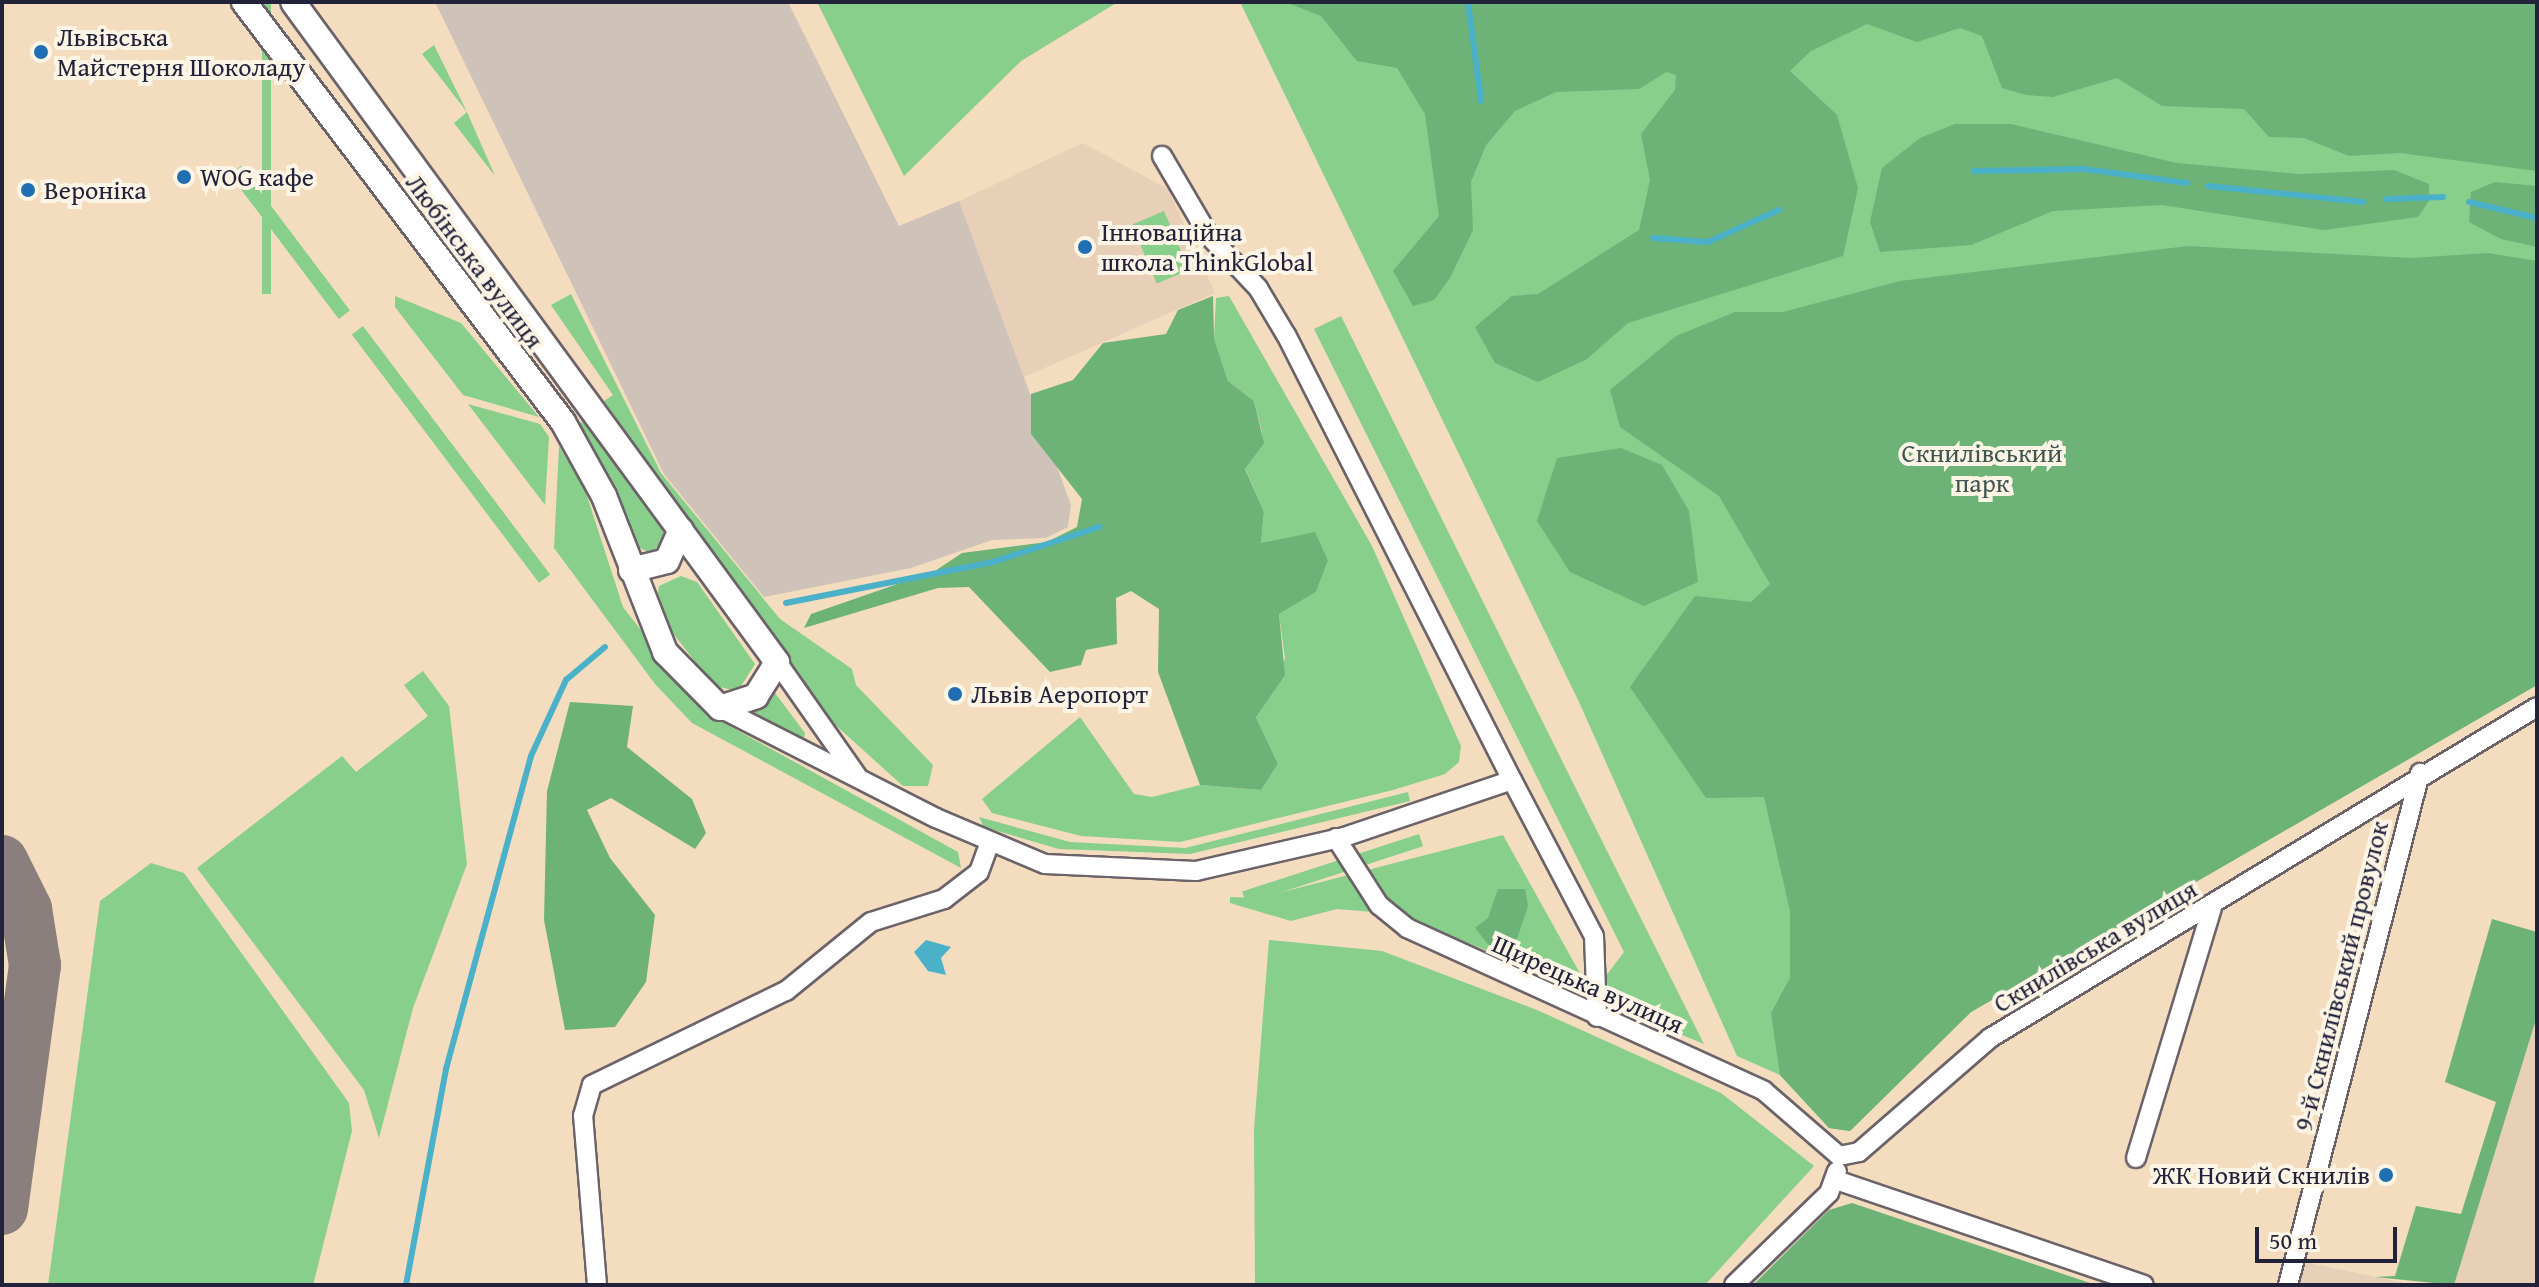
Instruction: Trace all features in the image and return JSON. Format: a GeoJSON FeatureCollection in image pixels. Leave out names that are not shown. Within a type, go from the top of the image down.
{"type":"FeatureCollection","features":[{"type":"Feature","properties":{"kind":"street","name":"Любінська вулиця"},"geometry":{"type":"LineString","coordinates":[[244,2],[563,422],[604,496],[665,652],[720,708],[861,782]]}},
{"type":"Feature","properties":{"kind":"street","name":"Любінська вулиця"},"geometry":{"type":"LineString","coordinates":[[293,2],[681,530],[861,782]]}},
{"type":"Feature","properties":{"kind":"street"},"geometry":{"type":"LineString","coordinates":[[1162,156],[1209,236],[1258,288],[1286,335],[1591,930],[1597,1017]]}},
{"type":"Feature","properties":{"kind":"street"},"geometry":{"type":"LineString","coordinates":[[631,570],[667,561],[681,530]]}},
{"type":"Feature","properties":{"kind":"street"},"geometry":{"type":"LineString","coordinates":[[720,708],[756,696],[777,662]]}},
{"type":"Feature","properties":{"kind":"street","name":"Скнилівська вулиця"},"geometry":{"type":"LineString","coordinates":[[1839,1156],[1859,1152],[1990,1038],[2212,908],[2420,773],[2537,707]]}},
{"type":"Feature","properties":{"kind":"street","name":"9-й Скнилівський провулок"},"geometry":{"type":"LineString","coordinates":[[2288,1285],[2420,773]]}},
{"type":"Feature","properties":{"kind":"street"},"geometry":{"type":"LineString","coordinates":[[861,782],[1045,864],[1196,871],[1340,837],[1512,780]]}},
{"type":"Feature","properties":{"kind":"street","name":"Щирецька вулиця"},"geometry":{"type":"LineString","coordinates":[[1340,837],[1379,905],[1407,928],[1764,1091],[1839,1156]]}},
{"type":"Feature","properties":{"kind":"street"},"geometry":{"type":"LineString","coordinates":[[597,1285],[583,1116],[592,1085],[786,991],[871,922],[944,899],[979,872],[990,842]]}},
{"type":"Feature","properties":{"kind":"street"},"geometry":{"type":"LineString","coordinates":[[2136,1158],[2212,908]]}},
{"type":"Feature","properties":{"kind":"street"},"geometry":{"type":"LineString","coordinates":[[1734,1285],[1836,1180],[1839,1156]]}},
{"type":"Feature","properties":{"kind":"street"},"geometry":{"type":"LineString","coordinates":[[1836,1180],[2144,1285]]}},
{"type":"Feature","properties":{"kind":"shaded area"},"geometry":{"type":"Polygon","coordinates":[[[435,2],[788,2],[899,226],[959,201],[1071,505],[1068,527],[1046,538],[992,540],[911,568],[764,597],[664,474],[435,2]]]}},
{"type":"Feature","properties":{"kind":"shaded area","name":"Інноваційна школа ThinkGlobal"},"geometry":{"type":"Polygon","coordinates":[[[1083,143],[1168,189],[1215,293],[1024,377],[959,201],[1083,143]]]}},
{"type":"Feature","properties":{"kind":"shaded area"},"geometry":{"type":"Polygon","coordinates":[[[2537,1016],[2537,1285],[2454,1285],[2537,1016]]]}},
{"type":"Feature","properties":{"kind":"shaded area"},"geometry":{"type":"Polygon","coordinates":[[[2304,1262],[2414,1285],[2299,1285],[2304,1262]]]}},
{"type":"Feature","properties":{"kind":"green space"},"geometry":{"type":"Polygon","coordinates":[[[262,2],[271,2],[271,294],[262,294],[262,2]]]}},
{"type":"Feature","properties":{"kind":"green space"},"geometry":{"type":"Polygon","coordinates":[[[817,2],[1118,2],[1021,61],[904,176],[817,2]]]}},
{"type":"Feature","properties":{"kind":"green space","name":"Скнилівський парк"},"geometry":{"type":"Polygon","coordinates":[[[1240,2],[2537,2],[2537,685],[1971,1012],[1850,1131],[1829,1128],[1780,1075],[1737,1056],[1579,702],[1240,2]]]}},
{"type":"Feature","properties":{"kind":"green space"},"geometry":{"type":"Polygon","coordinates":[[[1285,2],[2537,2],[2537,171],[2400,153],[2349,156],[2304,138],[2269,137],[2244,109],[2162,106],[2117,78],[2053,97],[2026,95],[2002,88],[1982,36],[1960,28],[1917,42],[1867,24],[1811,51],[1790,71],[1837,115],[1858,188],[1843,256],[1628,323],[1587,359],[1538,382],[1495,363],[1475,327],[1512,296],[1538,294],[1639,230],[1650,180],[1641,134],[1675,90],[1676,75],[1666,72],[1639,89],[1556,92],[1515,111],[1486,145],[1471,182],[1473,230],[1450,278],[1434,300],[1413,306],[1393,271],[1439,216],[1425,114],[1397,68],[1357,61],[1321,16],[1285,2]]]}},
{"type":"Feature","properties":{"kind":"green space"},"geometry":{"type":"Polygon","coordinates":[[[434,45],[467,112],[422,54],[434,45]]]}},
{"type":"Feature","properties":{"kind":"green space"},"geometry":{"type":"Polygon","coordinates":[[[467,112],[495,176],[454,123],[467,112]]]}},
{"type":"Feature","properties":{"kind":"green space"},"geometry":{"type":"Polygon","coordinates":[[[1955,124],[2011,124],[2177,163],[2299,174],[2394,170],[2429,184],[2429,201],[2418,217],[2324,230],[2162,205],[2053,211],[1971,245],[1880,252],[1870,222],[1882,168],[1920,138],[1955,124]]]}},
{"type":"Feature","properties":{"kind":"green space"},"geometry":{"type":"Polygon","coordinates":[[[241,166],[350,311],[339,319],[230,174],[241,166]]]}},
{"type":"Feature","properties":{"kind":"green space"},"geometry":{"type":"Polygon","coordinates":[[[2495,182],[2537,186],[2537,247],[2501,239],[2469,222],[2471,192],[2495,182]]]}},
{"type":"Feature","properties":{"kind":"green space"},"geometry":{"type":"Polygon","coordinates":[[[1164,211],[1189,270],[1157,284],[1132,225],[1164,211]]]}},
{"type":"Feature","properties":{"kind":"green space"},"geometry":{"type":"Polygon","coordinates":[[[2188,246],[2411,258],[2488,253],[2537,261],[2537,685],[1971,1012],[1850,1131],[1829,1128],[1780,1075],[1771,1013],[1790,978],[1790,911],[1764,797],[1706,798],[1630,687],[1695,596],[1751,602],[1770,584],[1719,496],[1620,427],[1610,390],[1676,336],[1735,312],[1783,312],[1900,281],[2188,246]]]}},
{"type":"Feature","properties":{"kind":"green space"},"geometry":{"type":"Polygon","coordinates":[[[571,294],[661,473],[780,619],[852,669],[856,685],[933,765],[928,786],[903,786],[831,721],[604,401],[613,395],[551,305],[571,294]]]}},
{"type":"Feature","properties":{"kind":"green space"},"geometry":{"type":"Polygon","coordinates":[[[395,296],[461,323],[539,417],[463,395],[395,307],[395,296]]]}},
{"type":"Feature","properties":{"kind":"green space"},"geometry":{"type":"Polygon","coordinates":[[[1213,296],[1214,338],[1228,381],[1254,401],[1264,443],[1245,469],[1264,512],[1261,543],[1315,532],[1328,561],[1316,592],[1279,614],[1285,675],[1256,717],[1278,764],[1261,790],[1200,785],[1158,672],[1159,609],[1131,591],[1116,598],[1117,644],[1086,650],[1081,665],[1050,672],[969,587],[938,588],[804,628],[811,614],[935,571],[962,553],[1047,542],[1077,527],[1082,499],[1031,434],[1031,394],[1073,380],[1103,343],[1166,334],[1178,310],[1213,296]]]}},
{"type":"Feature","properties":{"kind":"green space"},"geometry":{"type":"Polygon","coordinates":[[[1229,296],[1372,546],[1461,746],[1459,762],[1445,774],[1393,790],[1180,842],[1081,836],[992,813],[982,799],[1080,717],[1134,794],[1152,797],[1200,785],[1261,790],[1278,764],[1256,717],[1285,659],[1279,614],[1316,592],[1328,561],[1286,542],[1261,544],[1264,512],[1245,468],[1262,432],[1254,401],[1228,381],[1214,338],[1216,298],[1229,296]]]}},
{"type":"Feature","properties":{"kind":"green space"},"geometry":{"type":"Polygon","coordinates":[[[1341,316],[1704,1044],[1615,1007],[1602,981],[1624,952],[1314,329],[1341,316]]]}},
{"type":"Feature","properties":{"kind":"green space"},"geometry":{"type":"Polygon","coordinates":[[[363,326],[550,574],[539,583],[352,334],[363,326]]]}},
{"type":"Feature","properties":{"kind":"green space"},"geometry":{"type":"Polygon","coordinates":[[[468,404],[540,424],[549,437],[545,505],[468,404]]]}},
{"type":"Feature","properties":{"kind":"green space"},"geometry":{"type":"Polygon","coordinates":[[[584,420],[662,528],[664,539],[651,554],[630,542],[578,425],[584,420]]]}},
{"type":"Feature","properties":{"kind":"green space"},"geometry":{"type":"Polygon","coordinates":[[[559,446],[585,490],[623,607],[704,712],[958,852],[961,868],[692,723],[655,684],[554,548],[559,446]]]}},
{"type":"Feature","properties":{"kind":"green space"},"geometry":{"type":"Polygon","coordinates":[[[1621,448],[1662,465],[1689,511],[1698,582],[1644,606],[1570,572],[1537,521],[1557,458],[1621,448]]]}},
{"type":"Feature","properties":{"kind":"green space"},"geometry":{"type":"Polygon","coordinates":[[[681,576],[697,582],[755,664],[738,691],[714,686],[655,610],[659,586],[681,576]]]}},
{"type":"Feature","properties":{"kind":"green space"},"geometry":{"type":"Polygon","coordinates":[[[423,671],[449,706],[467,864],[413,1008],[379,1138],[364,1090],[197,868],[342,756],[356,772],[428,716],[404,685],[423,671]]]}},
{"type":"Feature","properties":{"kind":"green space"},"geometry":{"type":"Polygon","coordinates":[[[772,689],[805,733],[803,741],[748,712],[772,689]]]}},
{"type":"Feature","properties":{"kind":"green space"},"geometry":{"type":"Polygon","coordinates":[[[570,702],[633,706],[627,747],[692,799],[706,833],[695,849],[611,798],[587,810],[610,858],[655,915],[646,982],[615,1027],[565,1030],[544,920],[547,791],[570,702]]]}},
{"type":"Feature","properties":{"kind":"green space"},"geometry":{"type":"Polygon","coordinates":[[[1408,792],[1410,801],[1190,854],[1059,849],[984,827],[979,817],[1070,842],[1185,848],[1408,792]]]}},
{"type":"Feature","properties":{"kind":"green space"},"geometry":{"type":"Polygon","coordinates":[[[1419,834],[1423,846],[1246,904],[1242,891],[1419,834]]]}},
{"type":"Feature","properties":{"kind":"green space"},"geometry":{"type":"Polygon","coordinates":[[[1503,835],[1582,977],[1581,989],[1397,914],[1337,909],[1291,921],[1230,903],[1230,897],[1259,898],[1503,835]]]}},
{"type":"Feature","properties":{"kind":"green space"},"geometry":{"type":"Polygon","coordinates":[[[151,863],[184,873],[349,1103],[352,1131],[313,1285],[48,1285],[100,901],[151,863]]]}},
{"type":"Feature","properties":{"kind":"green space"},"geometry":{"type":"Polygon","coordinates":[[[1498,889],[1525,889],[1528,906],[1517,939],[1492,949],[1475,928],[1488,918],[1498,889]]]}},
{"type":"Feature","properties":{"kind":"green space"},"geometry":{"type":"Polygon","coordinates":[[[2492,919],[2537,932],[2537,1016],[2454,1285],[2375,1277],[2395,1276],[2416,1206],[2461,1214],[2496,1102],[2445,1082],[2492,919]]]}},
{"type":"Feature","properties":{"kind":"green space"},"geometry":{"type":"Polygon","coordinates":[[[1269,940],[1382,951],[1537,1010],[1721,1093],[1814,1166],[1705,1285],[1255,1285],[1254,1129],[1269,940]]]}},
{"type":"Feature","properties":{"kind":"green space"},"geometry":{"type":"Polygon","coordinates":[[[1852,1203],[2096,1285],[1753,1285],[1829,1210],[1852,1203]]]}},
{"type":"Feature","properties":{"kind":"water"},"geometry":{"type":"Polygon","coordinates":[[[926,940],[951,947],[941,958],[946,975],[928,971],[914,952],[926,940]]]}},
{"type":"Feature","properties":{"kind":"waterway"},"geometry":{"type":"LineString","coordinates":[[1468,2],[1481,101]]}},
{"type":"Feature","properties":{"kind":"waterway"},"geometry":{"type":"LineString","coordinates":[[1974,171],[2084,169],[2187,183]]}},
{"type":"Feature","properties":{"kind":"waterway"},"geometry":{"type":"LineString","coordinates":[[2208,186],[2363,202]]}},
{"type":"Feature","properties":{"kind":"waterway"},"geometry":{"type":"LineString","coordinates":[[2386,199],[2443,197]]}},
{"type":"Feature","properties":{"kind":"waterway"},"geometry":{"type":"LineString","coordinates":[[2469,202],[2537,218]]}},
{"type":"Feature","properties":{"kind":"waterway"},"geometry":{"type":"LineString","coordinates":[[1653,238],[1708,242],[1779,210]]}},
{"type":"Feature","properties":{"kind":"waterway"},"geometry":{"type":"LineString","coordinates":[[786,603],[993,562],[1099,527]]}},
{"type":"Feature","properties":{"kind":"waterway"},"geometry":{"type":"LineString","coordinates":[[406,1285],[446,1069],[531,756],[566,680],[605,647]]}},
{"type":"Feature","properties":{"kind":"taxiway"},"geometry":{"type":"LineString","coordinates":[[2,861],[26,909],[35,965],[2,1209]]}},
{"type":"Feature","properties":{"kind":"place","name":"Львівська Майстерня Шоколаду"},"geometry":{"type":"Point","coordinates":[41,52]}},
{"type":"Feature","properties":{"kind":"place","name":"WOG кафе"},"geometry":{"type":"Point","coordinates":[184,177]}},
{"type":"Feature","properties":{"kind":"place","name":"Вероніка"},"geometry":{"type":"Point","coordinates":[28,190]}},
{"type":"Feature","properties":{"kind":"place","name":"Інноваційна школа ThinkGlobal"},"geometry":{"type":"Point","coordinates":[1085,247]}},
{"type":"Feature","properties":{"kind":"place","name":"Львів Аеропорт"},"geometry":{"type":"Point","coordinates":[955,694]}},
{"type":"Feature","properties":{"kind":"place","name":"ЖК Новий Скнилів"},"geometry":{"type":"Point","coordinates":[2386,1175]}}]}
